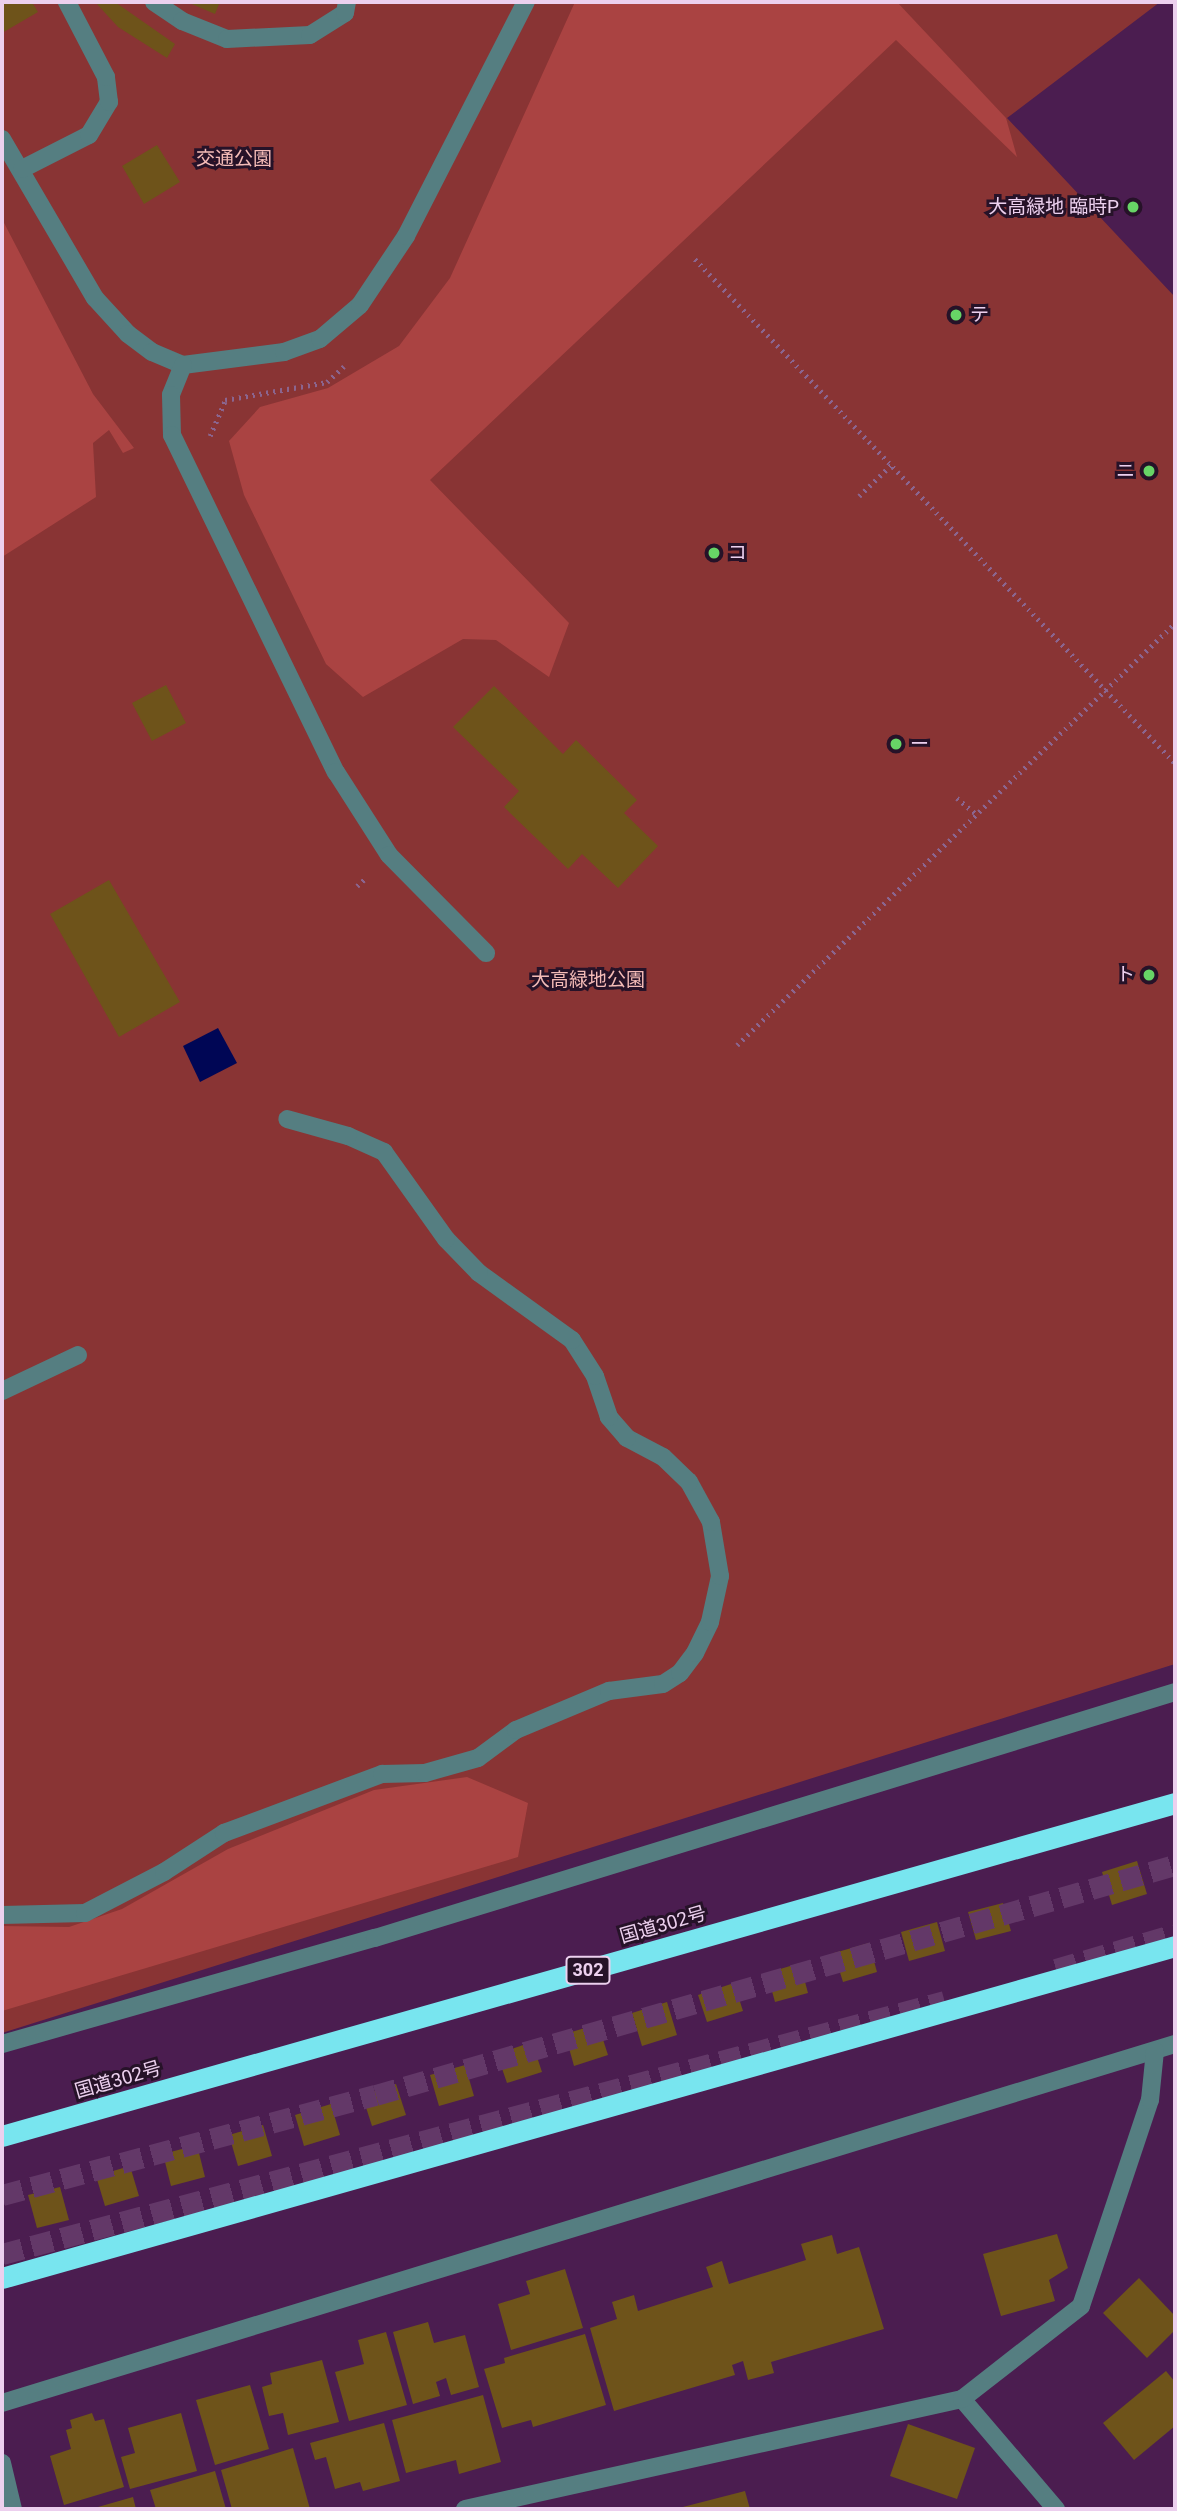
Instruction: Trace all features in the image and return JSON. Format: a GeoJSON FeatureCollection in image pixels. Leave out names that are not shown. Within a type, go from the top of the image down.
{"type":"FeatureCollection","features":[{"type":"Feature","properties":{"kind":"highway","name":"国道302号"},"geometry":{"type":"LineString","coordinates":[[2,2136],[1175,1803]]}},
{"type":"Feature","properties":{"kind":"highway"},"geometry":{"type":"LineString","coordinates":[[2,2278],[1175,1946]]}},
{"type":"Feature","properties":{"kind":"street"},"geometry":{"type":"LineString","coordinates":[[22,169],[89,135],[109,102],[106,77],[67,2]]}},
{"type":"Feature","properties":{"kind":"street"},"geometry":{"type":"LineString","coordinates":[[154,2],[182,21],[227,39],[310,34],[345,13],[347,2]]}},
{"type":"Feature","properties":{"kind":"street"},"geometry":{"type":"LineString","coordinates":[[2,139],[22,169],[95,298],[136,340],[183,365],[284,352],[320,339],[360,305],[406,236],[526,2]]}},
{"type":"Feature","properties":{"kind":"street"},"geometry":{"type":"LineString","coordinates":[[183,365],[171,395],[172,435],[336,772],[389,855],[486,953]]}},
{"type":"Feature","properties":{"kind":"street"},"geometry":{"type":"LineString","coordinates":[[2,1914],[85,1913],[164,1872],[225,1833],[382,1774],[425,1773],[478,1758],[516,1730],[609,1691],[663,1684],[680,1673],[695,1653],[710,1622],[720,1576],[711,1522],[689,1482],[663,1457],[627,1438],[609,1417],[595,1376],[572,1340],[479,1273],[446,1239],[384,1152],[348,1136],[287,1119]]}},
{"type":"Feature","properties":{"kind":"street"},"geometry":{"type":"LineString","coordinates":[[2,1391],[78,1355]]}},
{"type":"Feature","properties":{"kind":"street"},"geometry":{"type":"LineString","coordinates":[[2,2044],[374,1938],[1175,1692]]}},
{"type":"Feature","properties":{"kind":"street"},"geometry":{"type":"LineString","coordinates":[[2,2403],[1175,2045]]}},
{"type":"Feature","properties":{"kind":"street"},"geometry":{"type":"LineString","coordinates":[[474,2508],[962,2399],[1081,2306],[1150,2100],[1155,2051]]}},
{"type":"Feature","properties":{"kind":"street"},"geometry":{"type":"LineString","coordinates":[[962,2399],[1056,2509]]}},
{"type":"Feature","properties":{"kind":"street"},"geometry":{"type":"LineString","coordinates":[[2,2463],[13,2509]]}},
{"type":"Feature","properties":{"kind":"path"},"geometry":{"type":"LineString","coordinates":[[695,260],[1175,762]]}},
{"type":"Feature","properties":{"kind":"path"},"geometry":{"type":"LineString","coordinates":[[214,447],[209,434],[225,400],[327,382],[347,363]]}},
{"type":"Feature","properties":{"kind":"path"},"geometry":{"type":"LineString","coordinates":[[859,496],[891,465]]}},
{"type":"Feature","properties":{"kind":"path"},"geometry":{"type":"LineString","coordinates":[[737,1045],[1175,623]]}},
{"type":"Feature","properties":{"kind":"path"},"geometry":{"type":"LineString","coordinates":[[957,798],[977,815]]}},
{"type":"Feature","properties":{"kind":"green space","name":"大高緑地公園"},"geometry":{"type":"Polygon","coordinates":[[[2,2],[1160,2],[1007,118],[1175,297],[1175,1664],[2,2033],[2,2]]]}},
{"type":"Feature","properties":{"kind":"shaded area"},"geometry":{"type":"Polygon","coordinates":[[[575,2],[897,2],[1006,118],[1017,157],[896,40],[430,480],[569,623],[549,677],[496,640],[463,639],[363,697],[326,664],[244,495],[229,441],[260,407],[328,388],[399,346],[450,278],[575,2]]]}},
{"type":"Feature","properties":{"kind":"shaded area"},"geometry":{"type":"Polygon","coordinates":[[[2,219],[93,394],[134,448],[123,453],[109,430],[93,443],[96,497],[2,557],[2,219]]]}},
{"type":"Feature","properties":{"kind":"shaded area"},"geometry":{"type":"Polygon","coordinates":[[[218,1028],[237,1063],[200,1082],[183,1046],[218,1028]]]}},
{"type":"Feature","properties":{"kind":"shaded area"},"geometry":{"type":"Polygon","coordinates":[[[467,1777],[528,1803],[518,1857],[2,2011],[2,1926],[69,1927],[122,1909],[228,1849],[374,1790],[467,1777]]]}},
{"type":"Feature","properties":{"kind":"building"},"geometry":{"type":"Polygon","coordinates":[[[2,2],[32,2],[38,12],[2,33],[2,2]]]}},
{"type":"Feature","properties":{"kind":"building"},"geometry":{"type":"Polygon","coordinates":[[[95,2],[115,2],[175,44],[167,58],[118,27],[95,2]]]}},
{"type":"Feature","properties":{"kind":"building"},"geometry":{"type":"Polygon","coordinates":[[[187,2],[220,2],[215,14],[187,2]]]}},
{"type":"Feature","properties":{"kind":"building"},"geometry":{"type":"Polygon","coordinates":[[[157,145],[180,182],[144,204],[122,166],[157,145]]]}},
{"type":"Feature","properties":{"kind":"building"},"geometry":{"type":"Polygon","coordinates":[[[166,685],[186,723],[152,741],[132,703],[166,685]]]}},
{"type":"Feature","properties":{"kind":"building"},"geometry":{"type":"Polygon","coordinates":[[[494,686],[563,754],[576,740],[637,800],[624,813],[658,846],[618,888],[582,854],[568,869],[504,807],[519,791],[453,727],[494,686]]]}},
{"type":"Feature","properties":{"kind":"building"},"geometry":{"type":"Polygon","coordinates":[[[109,880],[180,1002],[119,1037],[50,914],[109,880]]]}},
{"type":"Feature","properties":{"kind":"building"},"geometry":{"type":"Polygon","coordinates":[[[1137,1861],[1147,1894],[1112,1905],[1102,1872],[1137,1861]]]}},
{"type":"Feature","properties":{"kind":"building"},"geometry":{"type":"Polygon","coordinates":[[[1003,1903],[1011,1931],[976,1940],[968,1912],[1003,1903]]]}},
{"type":"Feature","properties":{"kind":"building"},"geometry":{"type":"Polygon","coordinates":[[[937,1922],[945,1951],[909,1961],[901,1932],[937,1922]]]}},
{"type":"Feature","properties":{"kind":"building"},"geometry":{"type":"Polygon","coordinates":[[[869,1943],[877,1972],[843,1982],[834,1953],[869,1943]]]}},
{"type":"Feature","properties":{"kind":"building"},"geometry":{"type":"Polygon","coordinates":[[[800,1963],[808,1993],[775,2002],[767,1973],[800,1963]]]}},
{"type":"Feature","properties":{"kind":"building"},"geometry":{"type":"Polygon","coordinates":[[[734,1983],[743,2011],[707,2022],[698,1995],[734,1983]]]}},
{"type":"Feature","properties":{"kind":"building"},"geometry":{"type":"Polygon","coordinates":[[[667,2002],[677,2035],[642,2046],[632,2013],[667,2002]]]}},
{"type":"Feature","properties":{"kind":"building"},"geometry":{"type":"Polygon","coordinates":[[[598,2024],[608,2055],[574,2066],[565,2034],[598,2024]]]}},
{"type":"Feature","properties":{"kind":"building"},"geometry":{"type":"Polygon","coordinates":[[[532,2042],[542,2072],[507,2083],[497,2054],[532,2042]]]}},
{"type":"Feature","properties":{"kind":"building"},"geometry":{"type":"Polygon","coordinates":[[[465,2065],[474,2096],[439,2106],[430,2075],[465,2065]]]}},
{"type":"Feature","properties":{"kind":"building"},"geometry":{"type":"Polygon","coordinates":[[[396,2084],[406,2115],[372,2126],[362,2095],[396,2084]]]}},
{"type":"Feature","properties":{"kind":"building"},"geometry":{"type":"Polygon","coordinates":[[[331,2104],[340,2135],[304,2146],[295,2115],[331,2104]]]}},
{"type":"Feature","properties":{"kind":"building"},"geometry":{"type":"Polygon","coordinates":[[[263,2125],[272,2156],[238,2166],[229,2135],[263,2125]]]}},
{"type":"Feature","properties":{"kind":"building"},"geometry":{"type":"Polygon","coordinates":[[[197,2145],[205,2177],[171,2186],[163,2154],[197,2145]]]}},
{"type":"Feature","properties":{"kind":"building"},"geometry":{"type":"Polygon","coordinates":[[[130,2166],[139,2196],[105,2206],[96,2176],[130,2166]]]}},
{"type":"Feature","properties":{"kind":"building"},"geometry":{"type":"Polygon","coordinates":[[[60,2187],[69,2220],[37,2228],[28,2195],[60,2187]]]}},
{"type":"Feature","properties":{"kind":"building"},"geometry":{"type":"Polygon","coordinates":[[[1057,2234],[1068,2268],[1049,2280],[1055,2301],[1001,2316],[983,2254],[1057,2234]]]}},
{"type":"Feature","properties":{"kind":"building"},"geometry":{"type":"Polygon","coordinates":[[[832,2235],[837,2254],[859,2247],[884,2329],[771,2362],[774,2373],[748,2380],[743,2361],[732,2365],[735,2375],[614,2411],[590,2328],[617,2319],[612,2302],[634,2295],[638,2311],[713,2287],[706,2267],[722,2261],[729,2284],[806,2260],[801,2244],[832,2235]]]}},
{"type":"Feature","properties":{"kind":"building"},"geometry":{"type":"Polygon","coordinates":[[[565,2269],[583,2328],[511,2350],[498,2304],[530,2294],[526,2281],[565,2269]]]}},
{"type":"Feature","properties":{"kind":"building"},"geometry":{"type":"Polygon","coordinates":[[[1139,2278],[1175,2316],[1175,2330],[1147,2358],[1103,2313],[1139,2278]]]}},
{"type":"Feature","properties":{"kind":"building"},"geometry":{"type":"Polygon","coordinates":[[[428,2322],[434,2343],[465,2335],[479,2387],[451,2395],[446,2378],[436,2382],[440,2396],[413,2404],[393,2332],[428,2322]]]}},
{"type":"Feature","properties":{"kind":"building"},"geometry":{"type":"Polygon","coordinates":[[[386,2332],[407,2405],[349,2421],[335,2372],[364,2364],[358,2340],[386,2332]]]}},
{"type":"Feature","properties":{"kind":"building"},"geometry":{"type":"Polygon","coordinates":[[[585,2334],[606,2405],[533,2427],[531,2420],[502,2428],[484,2369],[505,2363],[504,2358],[585,2334]]]}},
{"type":"Feature","properties":{"kind":"building"},"geometry":{"type":"Polygon","coordinates":[[[322,2360],[339,2422],[288,2435],[283,2413],[269,2416],[262,2387],[272,2384],[270,2373],[322,2360]]]}},
{"type":"Feature","properties":{"kind":"building"},"geometry":{"type":"Polygon","coordinates":[[[1166,2371],[1175,2382],[1175,2426],[1134,2460],[1103,2423],[1166,2371]]]}},
{"type":"Feature","properties":{"kind":"building"},"geometry":{"type":"Polygon","coordinates":[[[250,2385],[269,2449],[215,2465],[196,2400],[250,2385]]]}},
{"type":"Feature","properties":{"kind":"building"},"geometry":{"type":"Polygon","coordinates":[[[483,2395],[501,2462],[459,2474],[456,2460],[406,2473],[392,2420],[483,2395]]]}},
{"type":"Feature","properties":{"kind":"building"},"geometry":{"type":"Polygon","coordinates":[[[92,2413],[95,2421],[104,2419],[124,2487],[64,2505],[50,2456],[71,2449],[66,2430],[72,2428],[70,2420],[92,2413]]]}},
{"type":"Feature","properties":{"kind":"building"},"geometry":{"type":"Polygon","coordinates":[[[181,2413],[197,2471],[130,2489],[121,2457],[135,2453],[128,2428],[181,2413]]]}},
{"type":"Feature","properties":{"kind":"building"},"geometry":{"type":"Polygon","coordinates":[[[384,2423],[400,2481],[363,2491],[360,2482],[335,2489],[326,2457],[315,2460],[310,2443],[384,2423]]]}},
{"type":"Feature","properties":{"kind":"building"},"geometry":{"type":"Polygon","coordinates":[[[908,2424],[975,2448],[957,2499],[890,2476],[908,2424]]]}},
{"type":"Feature","properties":{"kind":"building"},"geometry":{"type":"Polygon","coordinates":[[[293,2448],[310,2509],[232,2509],[221,2470],[293,2448]]]}},
{"type":"Feature","properties":{"kind":"building"},"geometry":{"type":"Polygon","coordinates":[[[215,2471],[226,2509],[156,2509],[150,2490],[215,2471]]]}},
{"type":"Feature","properties":{"kind":"building"},"geometry":{"type":"Polygon","coordinates":[[[745,2491],[750,2509],[679,2509],[679,2508],[745,2491]]]}},
{"type":"Feature","properties":{"kind":"building"},"geometry":{"type":"Polygon","coordinates":[[[133,2497],[136,2509],[91,2509],[133,2497]]]}},
{"type":"Feature","properties":{"kind":"tunnel"},"geometry":{"type":"LineString","coordinates":[[2,2195],[376,2095],[1175,1865]]}},
{"type":"Feature","properties":{"kind":"tunnel"},"geometry":{"type":"LineString","coordinates":[[1056,1969],[1175,1934]]}},
{"type":"Feature","properties":{"kind":"tunnel"},"geometry":{"type":"LineString","coordinates":[[2,2254],[945,2001]]}},
{"type":"Feature","properties":{"kind":"place","name":"大高緑地 臨時P"},"geometry":{"type":"Point","coordinates":[1133,207]}},
{"type":"Feature","properties":{"kind":"place","name":"テ"},"geometry":{"type":"Point","coordinates":[956,315]}},
{"type":"Feature","properties":{"kind":"place","name":"ニ"},"geometry":{"type":"Point","coordinates":[1149,471]}},
{"type":"Feature","properties":{"kind":"place","name":"コ"},"geometry":{"type":"Point","coordinates":[714,553]}},
{"type":"Feature","properties":{"kind":"place","name":"ー"},"geometry":{"type":"Point","coordinates":[896,744]}},
{"type":"Feature","properties":{"kind":"place","name":"ト"},"geometry":{"type":"Point","coordinates":[1149,975]}},
{"type":"Feature","properties":{"kind":"park label","name":"交通公園"},"geometry":{"type":"Point","coordinates":[234,159]}}]}
